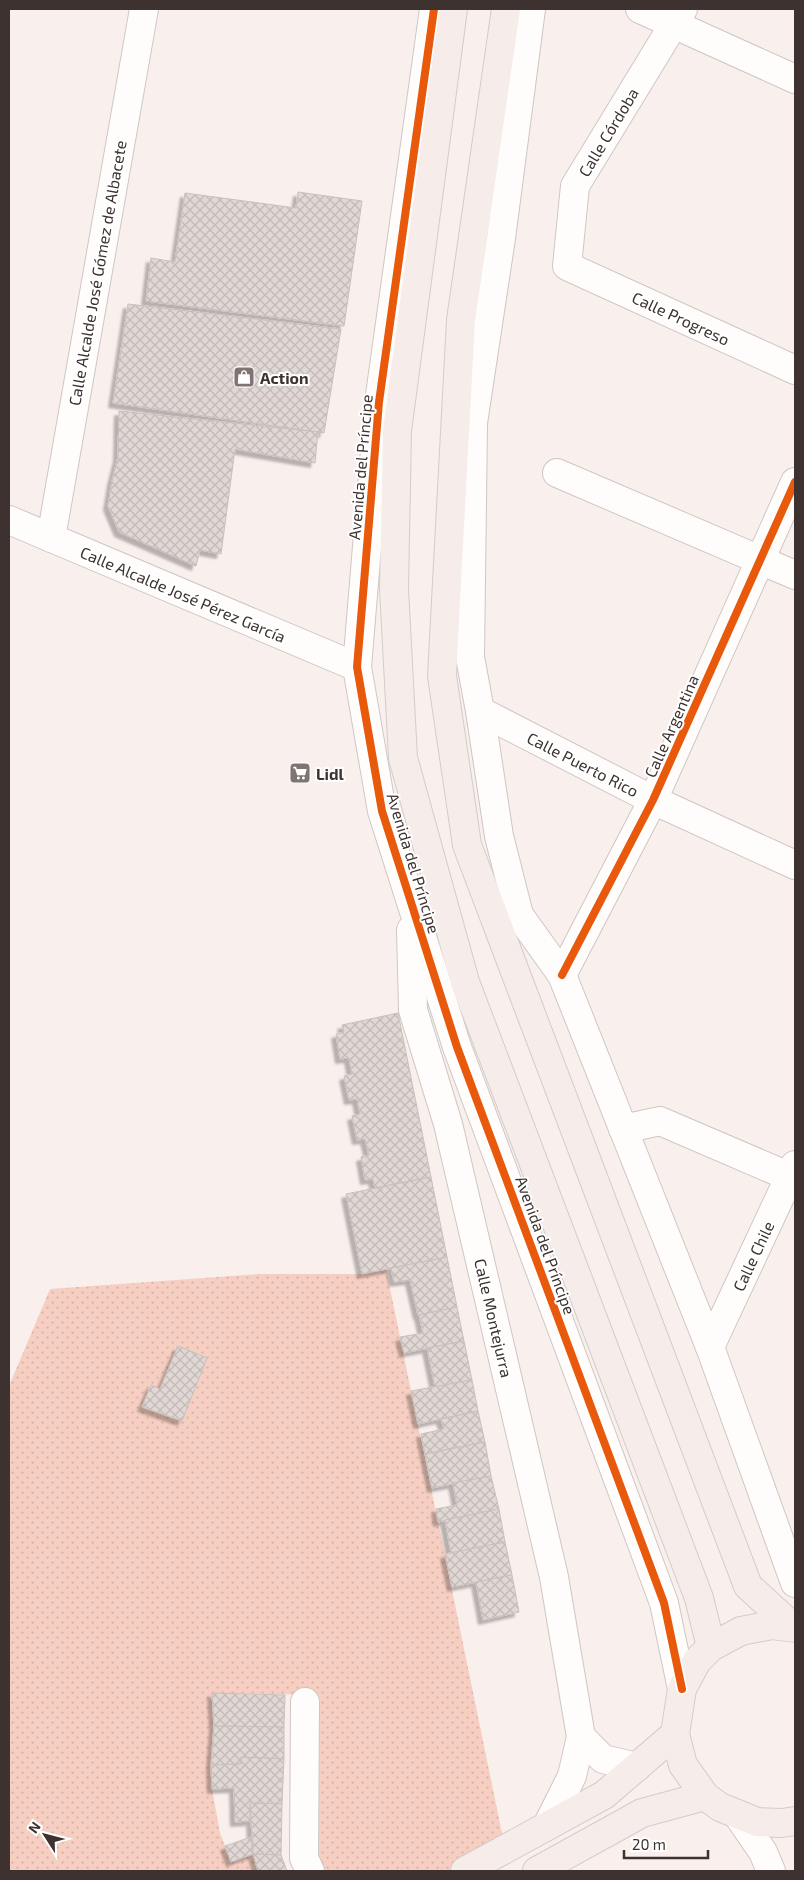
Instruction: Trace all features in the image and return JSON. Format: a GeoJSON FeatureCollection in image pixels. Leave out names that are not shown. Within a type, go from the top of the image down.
{"type":"FeatureCollection","features":[{"type":"Feature","properties":{"kind":"main road","name":"Avenida del Príncipe"},"geometry":{"type":"LineString","coordinates":[[453,9],[397,431],[394,589],[403,758],[465,982],[699,1598],[712,1648]]}},
{"type":"Feature","properties":{"kind":"main road"},"geometry":{"type":"LineString","coordinates":[[506,9],[461,320],[442,676],[467,845],[748,1586],[794,1627]]}},
{"type":"Feature","properties":{"kind":"main road"},"geometry":{"type":"LineString","coordinates":[[791,1828],[757,1822],[720,1807],[705,1796],[683,1765],[675,1734],[682,1689],[697,1661],[712,1648],[741,1631],[772,1625],[794,1627]]}},
{"type":"Feature","properties":{"kind":"main road"},"geometry":{"type":"LineString","coordinates":[[465,1871],[604,1795],[675,1734]]}},
{"type":"Feature","properties":{"kind":"main road"},"geometry":{"type":"LineString","coordinates":[[537,1871],[642,1813],[705,1796]]}},
{"type":"Feature","properties":{"kind":"street","name":"Calle Alcalde José Gómez de Albacete"},"geometry":{"type":"LineString","coordinates":[[50,538],[144,9]]}},
{"type":"Feature","properties":{"kind":"street","name":"Avenida del Príncipe"},"geometry":{"type":"LineString","coordinates":[[434,9],[379,402],[357,667],[382,811],[457,1047],[664,1603],[682,1689]]}},
{"type":"Feature","properties":{"kind":"street"},"geometry":{"type":"LineString","coordinates":[[531,9],[501,238],[473,423],[470,657],[499,836],[519,915],[562,975],[710,1347],[795,1583]]}},
{"type":"Feature","properties":{"kind":"street"},"geometry":{"type":"LineString","coordinates":[[640,9],[678,16],[795,79]]}},
{"type":"Feature","properties":{"kind":"street","name":"Calle Córdoba"},"geometry":{"type":"LineString","coordinates":[[567,266],[575,186],[678,16]]}},
{"type":"Feature","properties":{"kind":"street","name":"Calle Progreso"},"geometry":{"type":"LineString","coordinates":[[567,266],[795,370]]}},
{"type":"Feature","properties":{"kind":"street"},"geometry":{"type":"LineString","coordinates":[[557,473],[795,575]]}},
{"type":"Feature","properties":{"kind":"street","name":"Calle Argentina"},"geometry":{"type":"LineString","coordinates":[[562,975],[653,800],[795,482]]}},
{"type":"Feature","properties":{"kind":"street","name":"Calle Alcalde José Pérez García"},"geometry":{"type":"LineString","coordinates":[[9,520],[357,667]]}},
{"type":"Feature","properties":{"kind":"street","name":"Calle Puerto Rico"},"geometry":{"type":"LineString","coordinates":[[480,712],[653,800],[795,865]]}},
{"type":"Feature","properties":{"kind":"street","name":"Calle Montejurra"},"geometry":{"type":"LineString","coordinates":[[411,901],[413,1010],[448,1124],[554,1577],[581,1737]]}},
{"type":"Feature","properties":{"kind":"street"},"geometry":{"type":"LineString","coordinates":[[623,1129],[660,1121],[793,1173]]}},
{"type":"Feature","properties":{"kind":"street","name":"Calle Chile"},"geometry":{"type":"LineString","coordinates":[[710,1347],[793,1173]]}},
{"type":"Feature","properties":{"kind":"street"},"geometry":{"type":"LineString","coordinates":[[305,1702],[304,1858],[310,1871]]}},
{"type":"Feature","properties":{"kind":"street"},"geometry":{"type":"LineString","coordinates":[[581,1737],[603,1759],[637,1767]]}},
{"type":"Feature","properties":{"kind":"street"},"geometry":{"type":"LineString","coordinates":[[547,1826],[572,1776],[581,1737]]}},
{"type":"Feature","properties":{"kind":"street"},"geometry":{"type":"LineString","coordinates":[[737,1814],[772,1871]]}},
{"type":"Feature","properties":{"kind":"shaded area"},"geometry":{"type":"Polygon","coordinates":[[[386,1269],[503,1838],[448,1871],[323,1871],[309,1832],[319,1695],[213,1693],[212,1789],[220,1833],[231,1861],[253,1854],[258,1871],[9,1871],[9,1386],[50,1289],[259,1274],[362,1274],[386,1269]]]}},
{"type":"Feature","properties":{"kind":"building"},"geometry":{"type":"Polygon","coordinates":[[[298,192],[362,201],[344,326],[146,301],[151,258],[175,262],[185,193],[296,208],[298,192]]]}},
{"type":"Feature","properties":{"kind":"building"},"geometry":{"type":"Polygon","coordinates":[[[128,304],[341,329],[324,433],[113,403],[128,304]]]}},
{"type":"Feature","properties":{"kind":"building"},"geometry":{"type":"Polygon","coordinates":[[[119,411],[318,432],[315,463],[235,449],[221,554],[200,550],[196,566],[119,532],[108,506],[118,457],[119,411]]]}},
{"type":"Feature","properties":{"kind":"building"},"geometry":{"type":"Polygon","coordinates":[[[398,1013],[431,1177],[375,1188],[373,1179],[365,1180],[361,1157],[369,1155],[365,1139],[357,1140],[352,1116],[360,1114],[357,1099],[349,1100],[344,1076],[352,1074],[349,1058],[340,1059],[336,1034],[344,1032],[342,1025],[398,1013]]]}},
{"type":"Feature","properties":{"kind":"building"},"geometry":{"type":"Polygon","coordinates":[[[431,1177],[447,1257],[362,1274],[346,1194],[431,1177]]]}},
{"type":"Feature","properties":{"kind":"building"},"geometry":{"type":"Polygon","coordinates":[[[447,1257],[457,1307],[418,1315],[410,1280],[394,1282],[391,1268],[447,1257]]]}},
{"type":"Feature","properties":{"kind":"building"},"geometry":{"type":"Polygon","coordinates":[[[457,1307],[464,1341],[404,1353],[400,1337],[423,1333],[419,1315],[457,1307]]]}},
{"type":"Feature","properties":{"kind":"building"},"geometry":{"type":"Polygon","coordinates":[[[464,1341],[472,1380],[435,1387],[427,1348],[464,1341]]]}},
{"type":"Feature","properties":{"kind":"building"},"geometry":{"type":"Polygon","coordinates":[[[178,1346],[207,1358],[182,1421],[142,1407],[151,1385],[160,1389],[178,1346]]]}},
{"type":"Feature","properties":{"kind":"building"},"geometry":{"type":"Polygon","coordinates":[[[472,1380],[478,1411],[418,1424],[411,1391],[472,1380]]]}},
{"type":"Feature","properties":{"kind":"building"},"geometry":{"type":"Polygon","coordinates":[[[478,1411],[485,1442],[425,1454],[421,1434],[444,1429],[441,1419],[478,1411]]]}},
{"type":"Feature","properties":{"kind":"building"},"geometry":{"type":"Polygon","coordinates":[[[485,1442],[491,1476],[432,1488],[425,1454],[485,1442]]]}},
{"type":"Feature","properties":{"kind":"building"},"geometry":{"type":"Polygon","coordinates":[[[491,1476],[499,1509],[438,1522],[436,1509],[457,1505],[453,1483],[491,1476]]]}},
{"type":"Feature","properties":{"kind":"building"},"geometry":{"type":"Polygon","coordinates":[[[499,1509],[505,1542],[451,1553],[445,1520],[499,1509]]]}},
{"type":"Feature","properties":{"kind":"building"},"geometry":{"type":"Polygon","coordinates":[[[505,1542],[512,1575],[452,1587],[445,1554],[505,1542]]]}},
{"type":"Feature","properties":{"kind":"building"},"geometry":{"type":"Polygon","coordinates":[[[512,1575],[519,1612],[483,1620],[476,1582],[512,1575]]]}},
{"type":"Feature","properties":{"kind":"building"},"geometry":{"type":"Polygon","coordinates":[[[212,1693],[285,1695],[284,1727],[214,1726],[212,1693]]]}},
{"type":"Feature","properties":{"kind":"building"},"geometry":{"type":"Polygon","coordinates":[[[214,1726],[284,1727],[284,1759],[241,1757],[241,1764],[211,1765],[214,1726]]]}},
{"type":"Feature","properties":{"kind":"building"},"geometry":{"type":"Polygon","coordinates":[[[241,1757],[284,1759],[282,1804],[250,1803],[250,1821],[235,1822],[234,1788],[212,1789],[211,1765],[241,1764],[241,1757]]]}},
{"type":"Feature","properties":{"kind":"building"},"geometry":{"type":"Polygon","coordinates":[[[250,1803],[282,1804],[281,1855],[253,1854],[250,1803]]]}},
{"type":"Feature","properties":{"kind":"building"},"geometry":{"type":"Polygon","coordinates":[[[251,1837],[253,1854],[231,1862],[225,1846],[251,1837]]]}},
{"type":"Feature","properties":{"kind":"building"},"geometry":{"type":"Polygon","coordinates":[[[253,1854],[281,1855],[287,1871],[258,1871],[253,1854]]]}},
{"type":"Feature","properties":{"kind":"cycle path"},"geometry":{"type":"LineString","coordinates":[[434,9],[379,402],[357,667],[382,811],[457,1047],[664,1603],[682,1689]]}},
{"type":"Feature","properties":{"kind":"cycle path"},"geometry":{"type":"LineString","coordinates":[[562,975],[653,800],[795,482]]}},
{"type":"Feature","properties":{"kind":"place","name":"Action"},"geometry":{"type":"Point","coordinates":[244,377]}},
{"type":"Feature","properties":{"kind":"place","name":"Lidl"},"geometry":{"type":"Point","coordinates":[300,773]}}]}
